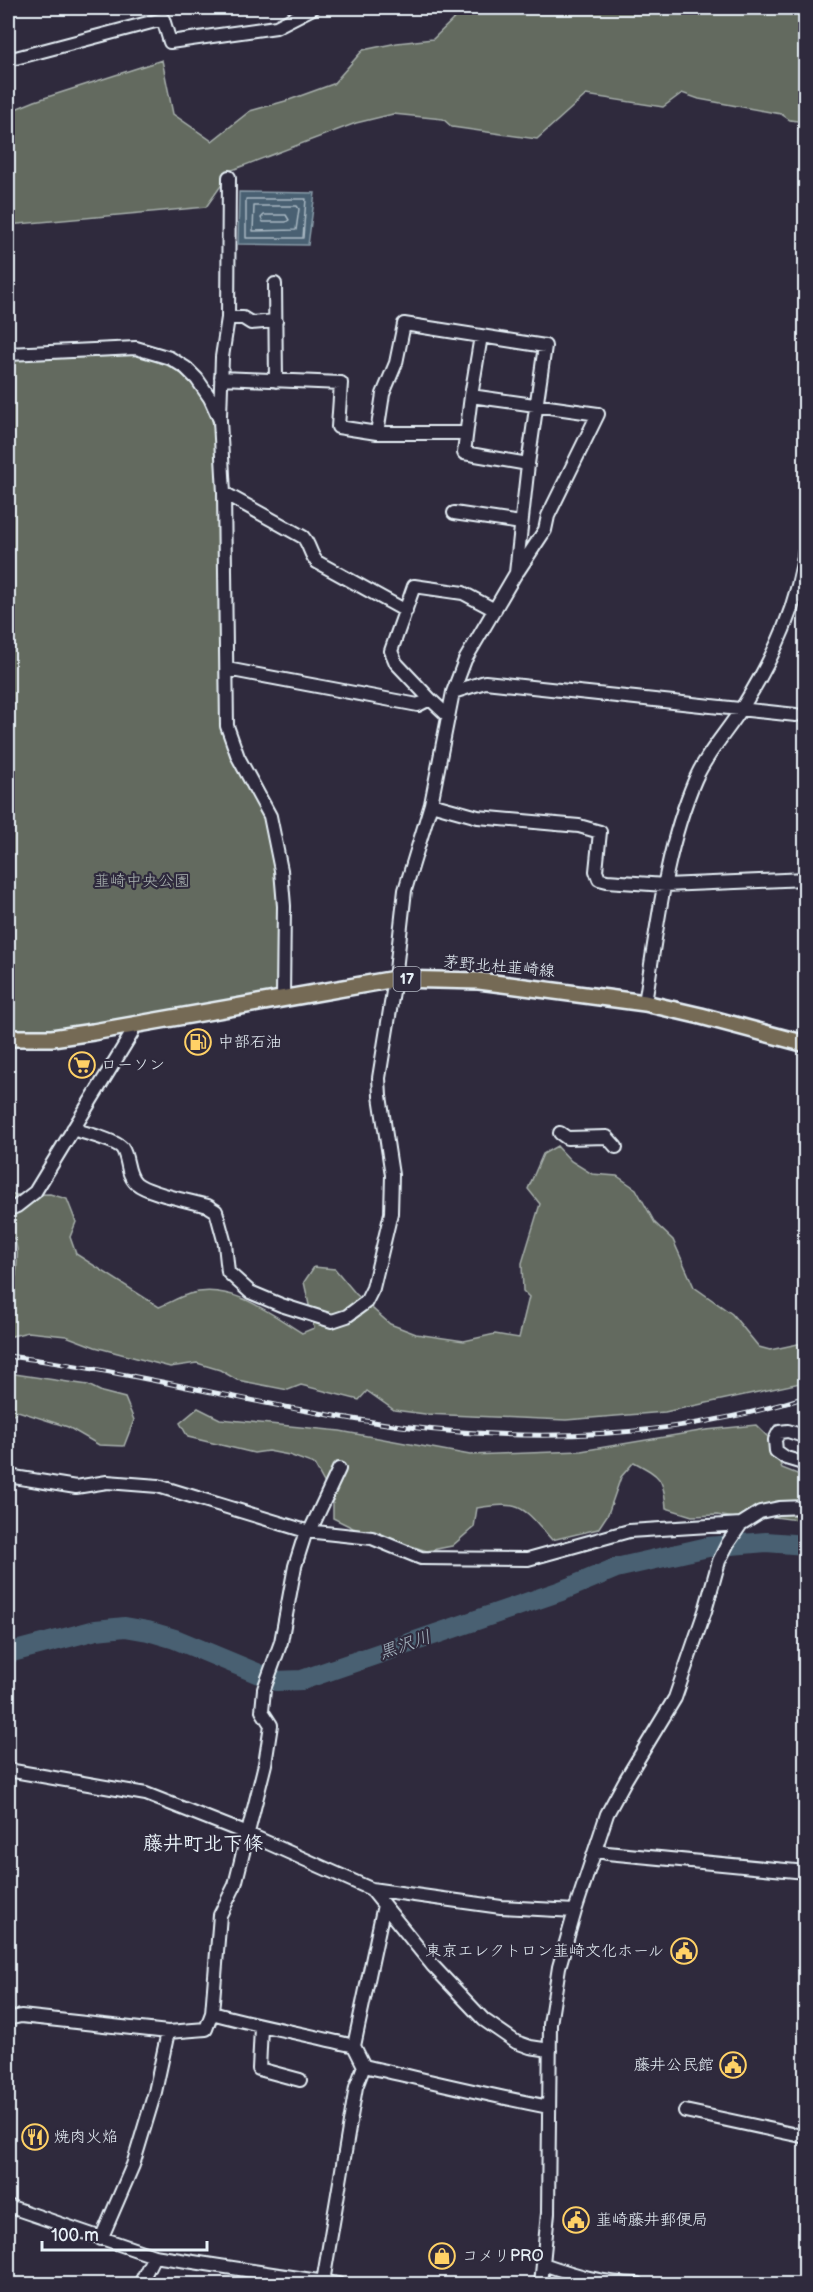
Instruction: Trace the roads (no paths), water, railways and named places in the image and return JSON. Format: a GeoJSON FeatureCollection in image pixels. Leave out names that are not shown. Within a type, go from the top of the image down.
{"type":"FeatureCollection","features":[{"type":"Feature","properties":{"kind":"main road","name":"茅野北杜韮崎線"},"geometry":{"type":"LineString","coordinates":[[8,1038],[52,1038],[395,979],[479,981],[645,1003],[806,1044]]}},
{"type":"Feature","properties":{"kind":"street"},"geometry":{"type":"LineString","coordinates":[[8,60],[163,19],[170,42],[276,27],[313,8]]}},
{"type":"Feature","properties":{"kind":"street"},"geometry":{"type":"LineString","coordinates":[[229,177],[228,318],[222,357],[220,420],[224,493],[227,726],[238,757],[270,816],[281,870],[284,906],[283,998]]}},
{"type":"Feature","properties":{"kind":"street"},"geometry":{"type":"LineString","coordinates":[[275,284],[276,381]]}},
{"type":"Feature","properties":{"kind":"street"},"geometry":{"type":"LineString","coordinates":[[228,318],[243,318],[251,323],[276,321]]}},
{"type":"Feature","properties":{"kind":"street"},"geometry":{"type":"LineString","coordinates":[[377,433],[383,394],[396,363],[404,324],[545,346],[528,464],[516,573]]}},
{"type":"Feature","properties":{"kind":"street"},"geometry":{"type":"LineString","coordinates":[[481,336],[464,453],[528,464]]}},
{"type":"Feature","properties":{"kind":"street"},"geometry":{"type":"LineString","coordinates":[[8,354],[136,348],[170,358],[186,368],[197,379],[210,398],[220,420]]}},
{"type":"Feature","properties":{"kind":"street"},"geometry":{"type":"LineString","coordinates":[[221,378],[341,383],[338,427],[377,433],[466,433]]}},
{"type":"Feature","properties":{"kind":"street"},"geometry":{"type":"LineString","coordinates":[[73,1129],[116,1144],[122,1149],[129,1174],[135,1182],[146,1189],[208,1206],[216,1211],[225,1244],[228,1272],[250,1292],[281,1305],[332,1321],[347,1316],[366,1302],[373,1288],[391,1212],[392,1175],[379,1078],[395,979],[405,890],[420,833],[431,804],[453,692],[465,660],[516,573],[545,530],[548,516],[598,414],[471,396]]}},
{"type":"Feature","properties":{"kind":"street"},"geometry":{"type":"LineString","coordinates":[[224,493],[303,537],[317,562],[406,610]]}},
{"type":"Feature","properties":{"kind":"street"},"geometry":{"type":"LineString","coordinates":[[454,513],[521,523]]}},
{"type":"Feature","properties":{"kind":"street"},"geometry":{"type":"LineString","coordinates":[[645,1003],[665,885],[679,821],[696,778],[712,750],[771,660],[789,617],[802,573],[806,543]]}},
{"type":"Feature","properties":{"kind":"street"},"geometry":{"type":"LineString","coordinates":[[447,716],[396,663],[391,651],[414,586],[463,594],[495,610]]}},
{"type":"Feature","properties":{"kind":"street"},"geometry":{"type":"LineString","coordinates":[[227,669],[418,705],[430,699]]}},
{"type":"Feature","properties":{"kind":"street"},"geometry":{"type":"LineString","coordinates":[[453,692],[485,682],[796,715]]}},
{"type":"Feature","properties":{"kind":"street"},"geometry":{"type":"LineString","coordinates":[[431,804],[478,817],[579,826],[600,832],[596,871],[599,879],[665,885],[806,879]]}},
{"type":"Feature","properties":{"kind":"street"},"geometry":{"type":"LineString","coordinates":[[8,1210],[35,1192],[132,1033],[130,1025]]}},
{"type":"Feature","properties":{"kind":"street"},"geometry":{"type":"LineString","coordinates":[[560,1133],[567,1138],[607,1137],[616,1147]]}},
{"type":"Feature","properties":{"kind":"street"},"geometry":{"type":"LineString","coordinates":[[806,1437],[788,1431],[779,1432],[775,1440],[776,1451],[786,1458],[806,1464]]}},
{"type":"Feature","properties":{"kind":"street"},"geometry":{"type":"LineString","coordinates":[[8,2019],[21,2016],[168,2032],[206,2029],[212,2013],[220,1915],[235,1885],[265,1764],[271,1725],[262,1711],[264,1689],[282,1642],[295,1566],[308,1531],[339,1469]]}},
{"type":"Feature","properties":{"kind":"street"},"geometry":{"type":"LineString","coordinates":[[8,1476],[76,1487],[107,1482],[158,1486],[308,1531],[372,1538],[421,1558],[528,1559],[630,1531],[741,1524]]}},
{"type":"Feature","properties":{"kind":"street"},"geometry":{"type":"LineString","coordinates":[[541,2284],[548,2214],[550,2024],[559,1967],[607,1814],[675,1698],[705,1611],[719,1561],[732,1537],[741,1524],[760,1512],[779,1508],[806,1507]]}},
{"type":"Feature","properties":{"kind":"street"},"geometry":{"type":"LineString","coordinates":[[8,1770],[146,1794],[248,1834],[371,1889],[501,1907],[575,1911]]}},
{"type":"Feature","properties":{"kind":"street"},"geometry":{"type":"LineString","coordinates":[[596,1850],[607,1853],[806,1872]]}},
{"type":"Feature","properties":{"kind":"street"},"geometry":{"type":"LineString","coordinates":[[371,1889],[433,1966],[484,2020],[516,2042],[550,2050]]}},
{"type":"Feature","properties":{"kind":"street"},"geometry":{"type":"LineString","coordinates":[[323,2282],[356,2087],[364,2066],[354,2046],[384,1905]]}},
{"type":"Feature","properties":{"kind":"street"},"geometry":{"type":"LineString","coordinates":[[212,2013],[354,2046]]}},
{"type":"Feature","properties":{"kind":"street"},"geometry":{"type":"LineString","coordinates":[[261,2026],[259,2069],[300,2080]]}},
{"type":"Feature","properties":{"kind":"street"},"geometry":{"type":"LineString","coordinates":[[102,2239],[133,2165],[155,2092],[168,2032]]}},
{"type":"Feature","properties":{"kind":"street"},"geometry":{"type":"LineString","coordinates":[[364,2066],[474,2093],[549,2106]]}},
{"type":"Feature","properties":{"kind":"street"},"geometry":{"type":"LineString","coordinates":[[685,2111],[806,2137]]}},
{"type":"Feature","properties":{"kind":"street"},"geometry":{"type":"LineString","coordinates":[[8,2206],[154,2256],[338,2284]]}},
{"type":"Feature","properties":{"kind":"street"},"geometry":{"type":"LineString","coordinates":[[140,2284],[154,2256]]}},
{"type":"Feature","properties":{"kind":"street"},"geometry":{"type":"LineString","coordinates":[[543,2264],[586,2279],[614,2284],[638,2284]]}},
{"type":"Feature","properties":{"kind":"water"},"geometry":{"type":"Polygon","coordinates":[[[239,192],[315,193],[308,245],[238,244],[239,192]]]}},
{"type":"Feature","properties":{"kind":"waterway","name":"黒沢川"},"geometry":{"type":"LineString","coordinates":[[8,1653],[96,1630],[125,1627],[175,1639],[276,1681],[302,1680],[561,1591],[616,1568],[708,1547],[766,1542],[806,1545]]}},
{"type":"Feature","properties":{"kind":"railway"},"geometry":{"type":"LineString","coordinates":[[8,1356],[107,1371],[352,1419],[401,1426],[502,1434],[553,1435],[656,1429],[757,1411],[806,1397]]}},
{"type":"Feature","properties":{"kind":"place","name":"中部石油"},"geometry":{"type":"Point","coordinates":[198,1042]}},
{"type":"Feature","properties":{"kind":"place","name":"ローソン"},"geometry":{"type":"Point","coordinates":[82,1065]}},
{"type":"Feature","properties":{"kind":"place","name":"東京エレクトロン韮崎文化ホール"},"geometry":{"type":"Point","coordinates":[684,1951]}},
{"type":"Feature","properties":{"kind":"place","name":"藤井公民館"},"geometry":{"type":"Point","coordinates":[733,2065]}},
{"type":"Feature","properties":{"kind":"place","name":"焼肉火焔"},"geometry":{"type":"Point","coordinates":[35,2137]}},
{"type":"Feature","properties":{"kind":"place","name":"韮崎藤井郵便局"},"geometry":{"type":"Point","coordinates":[576,2220]}},
{"type":"Feature","properties":{"kind":"place","name":"コメリPRO"},"geometry":{"type":"Point","coordinates":[442,2256]}},
{"type":"Feature","properties":{"kind":"district","name":"藤井町北下條"},"geometry":{"type":"Point","coordinates":[203,1844]}},
{"type":"Feature","properties":{"kind":"park label","name":"韮崎中央公園"},"geometry":{"type":"Point","coordinates":[142,881]}}]}
